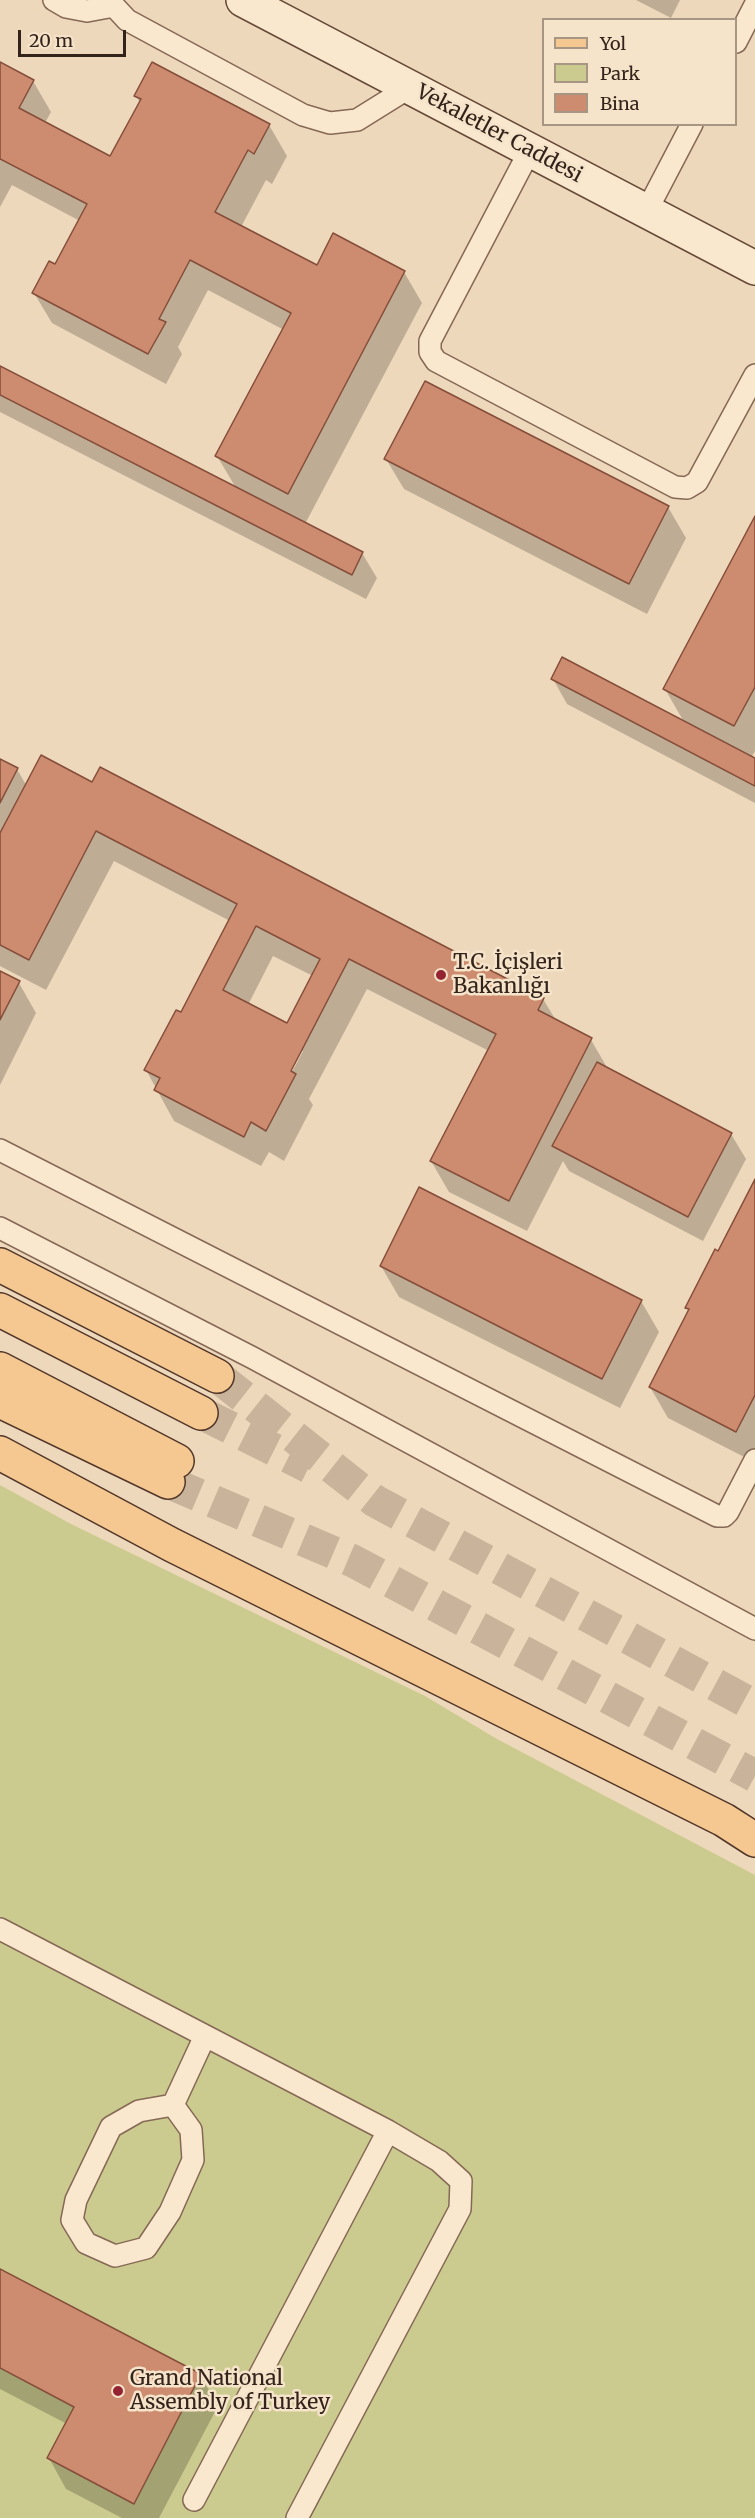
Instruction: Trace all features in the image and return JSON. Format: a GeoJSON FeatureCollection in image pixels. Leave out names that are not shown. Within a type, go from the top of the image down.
{"type":"FeatureCollection","features":[{"type":"Feature","properties":{"kind":"main road"},"geometry":{"type":"LineString","coordinates":[[0,1265],[217,1376]]}},
{"type":"Feature","properties":{"kind":"main road"},"geometry":{"type":"LineString","coordinates":[[0,1310],[201,1413]]}},
{"type":"Feature","properties":{"kind":"main road"},"geometry":{"type":"LineString","coordinates":[[0,1370],[173,1472],[0,1401]]}},
{"type":"Feature","properties":{"kind":"main road"},"geometry":{"type":"LineString","coordinates":[[0,1453],[182,1550],[724,1820],[755,1840]]}},
{"type":"Feature","properties":{"kind":"street","name":"Vekaletler Caddesi"},"geometry":{"type":"LineString","coordinates":[[243,0],[755,268]]}},
{"type":"Feature","properties":{"kind":"lane"},"geometry":{"type":"LineString","coordinates":[[54,0],[66,7],[87,11],[113,3],[127,20],[148,32],[303,115],[330,123],[357,120],[410,87]]}},
{"type":"Feature","properties":{"kind":"lane"},"geometry":{"type":"LineString","coordinates":[[737,38],[755,5]]}},
{"type":"Feature","properties":{"kind":"lane"},"geometry":{"type":"LineString","coordinates":[[646,212],[691,126]]}},
{"type":"Feature","properties":{"kind":"lane"},"geometry":{"type":"LineString","coordinates":[[530,150],[430,341],[430,352],[436,361],[675,487],[687,488],[697,482],[755,375]]}},
{"type":"Feature","properties":{"kind":"lane"},"geometry":{"type":"LineString","coordinates":[[0,1150],[717,1516],[724,1516],[728,1512],[755,1460]]}},
{"type":"Feature","properties":{"kind":"lane"},"geometry":{"type":"LineString","coordinates":[[0,1228],[263,1364],[755,1629]]}},
{"type":"Feature","properties":{"kind":"lane"},"geometry":{"type":"LineString","coordinates":[[0,1929],[388,2131],[439,2161],[460,2181],[460,2209],[297,2518]]}},
{"type":"Feature","properties":{"kind":"lane"},"geometry":{"type":"LineString","coordinates":[[172,2105],[205,2036]]}},
{"type":"Feature","properties":{"kind":"lane"},"geometry":{"type":"LineString","coordinates":[[172,2105],[191,2130],[193,2160],[170,2212],[146,2248],[115,2256],[86,2243],[72,2220],[76,2200],[111,2127],[139,2111],[172,2105]]}},
{"type":"Feature","properties":{"kind":"lane"},"geometry":{"type":"LineString","coordinates":[[194,2500],[388,2131]]}},
{"type":"Feature","properties":{"kind":"green space"},"geometry":{"type":"Polygon","coordinates":[[[0,1485],[71,1524],[425,1696],[497,1739],[755,1875],[755,2518],[0,2518],[0,2368],[74,2407],[47,2458],[133,2503],[201,2375],[0,2269],[0,1485]]]}},
{"type":"Feature","properties":{"kind":"building"},"geometry":{"type":"Polygon","coordinates":[[[0,62],[34,80],[19,108],[110,156],[141,99],[134,96],[152,62],[270,124],[254,154],[248,150],[215,212],[317,265],[333,233],[405,271],[288,494],[215,456],[291,313],[190,260],[159,319],[166,322],[148,354],[32,293],[49,261],[55,264],[87,204],[0,159],[0,62]]]}},
{"type":"Feature","properties":{"kind":"building"},"geometry":{"type":"Polygon","coordinates":[[[0,366],[363,552],[352,575],[0,395],[0,366]]]}},
{"type":"Feature","properties":{"kind":"building"},"geometry":{"type":"Polygon","coordinates":[[[425,381],[669,506],[629,584],[384,459],[425,381]]]}},
{"type":"Feature","properties":{"kind":"building"},"geometry":{"type":"Polygon","coordinates":[[[755,516],[755,687],[734,726],[663,689],[755,516]]]}},
{"type":"Feature","properties":{"kind":"building"},"geometry":{"type":"Polygon","coordinates":[[[562,657],[755,758],[755,786],[551,679],[562,657]]]}},
{"type":"Feature","properties":{"kind":"building","name":"T.C. İçişleri Bakanlığı"},"geometry":{"type":"Polygon","coordinates":[[[41,755],[92,782],[100,767],[544,998],[538,1010],[592,1038],[509,1201],[430,1161],[496,1034],[349,959],[291,1071],[296,1074],[266,1131],[251,1122],[244,1137],[154,1090],[160,1078],[144,1070],[176,1010],[181,1012],[237,904],[96,831],[29,960],[0,945],[0,833],[41,755]],[[256,926],[223,990],[287,1023],[320,959],[256,926]]]}},
{"type":"Feature","properties":{"kind":"building"},"geometry":{"type":"Polygon","coordinates":[[[0,759],[18,768],[0,803],[0,759]]]}},
{"type":"Feature","properties":{"kind":"building"},"geometry":{"type":"Polygon","coordinates":[[[0,971],[20,981],[0,1020],[0,971]]]}},
{"type":"Feature","properties":{"kind":"building"},"geometry":{"type":"Polygon","coordinates":[[[597,1062],[732,1133],[688,1217],[552,1146],[597,1062]]]}},
{"type":"Feature","properties":{"kind":"building"},"geometry":{"type":"Polygon","coordinates":[[[755,1179],[755,1395],[736,1432],[649,1387],[689,1309],[685,1308],[715,1249],[718,1251],[755,1179]]]}},
{"type":"Feature","properties":{"kind":"building"},"geometry":{"type":"Polygon","coordinates":[[[419,1187],[642,1300],[602,1379],[380,1266],[419,1187]]]}},
{"type":"Feature","properties":{"kind":"building","name":"Grand National Assembly of Turkey"},"geometry":{"type":"Polygon","coordinates":[[[0,2269],[201,2374],[134,2504],[47,2458],[74,2407],[0,2368],[0,2269]]]}},
{"type":"Feature","properties":{"kind":"tunnel"},"geometry":{"type":"LineString","coordinates":[[217,1376],[375,1501],[755,1706]]}},
{"type":"Feature","properties":{"kind":"tunnel"},"geometry":{"type":"LineString","coordinates":[[201,1413],[309,1467]]}},
{"type":"Feature","properties":{"kind":"tunnel"},"geometry":{"type":"LineString","coordinates":[[168,1482],[353,1561],[755,1776]]}},
{"type":"Feature","properties":{"kind":"place","name":"T.C. İçişleri Bakanlığı"},"geometry":{"type":"Point","coordinates":[441,975]}},
{"type":"Feature","properties":{"kind":"place","name":"Grand National Assembly of Turkey"},"geometry":{"type":"Point","coordinates":[118,2391]}}]}
